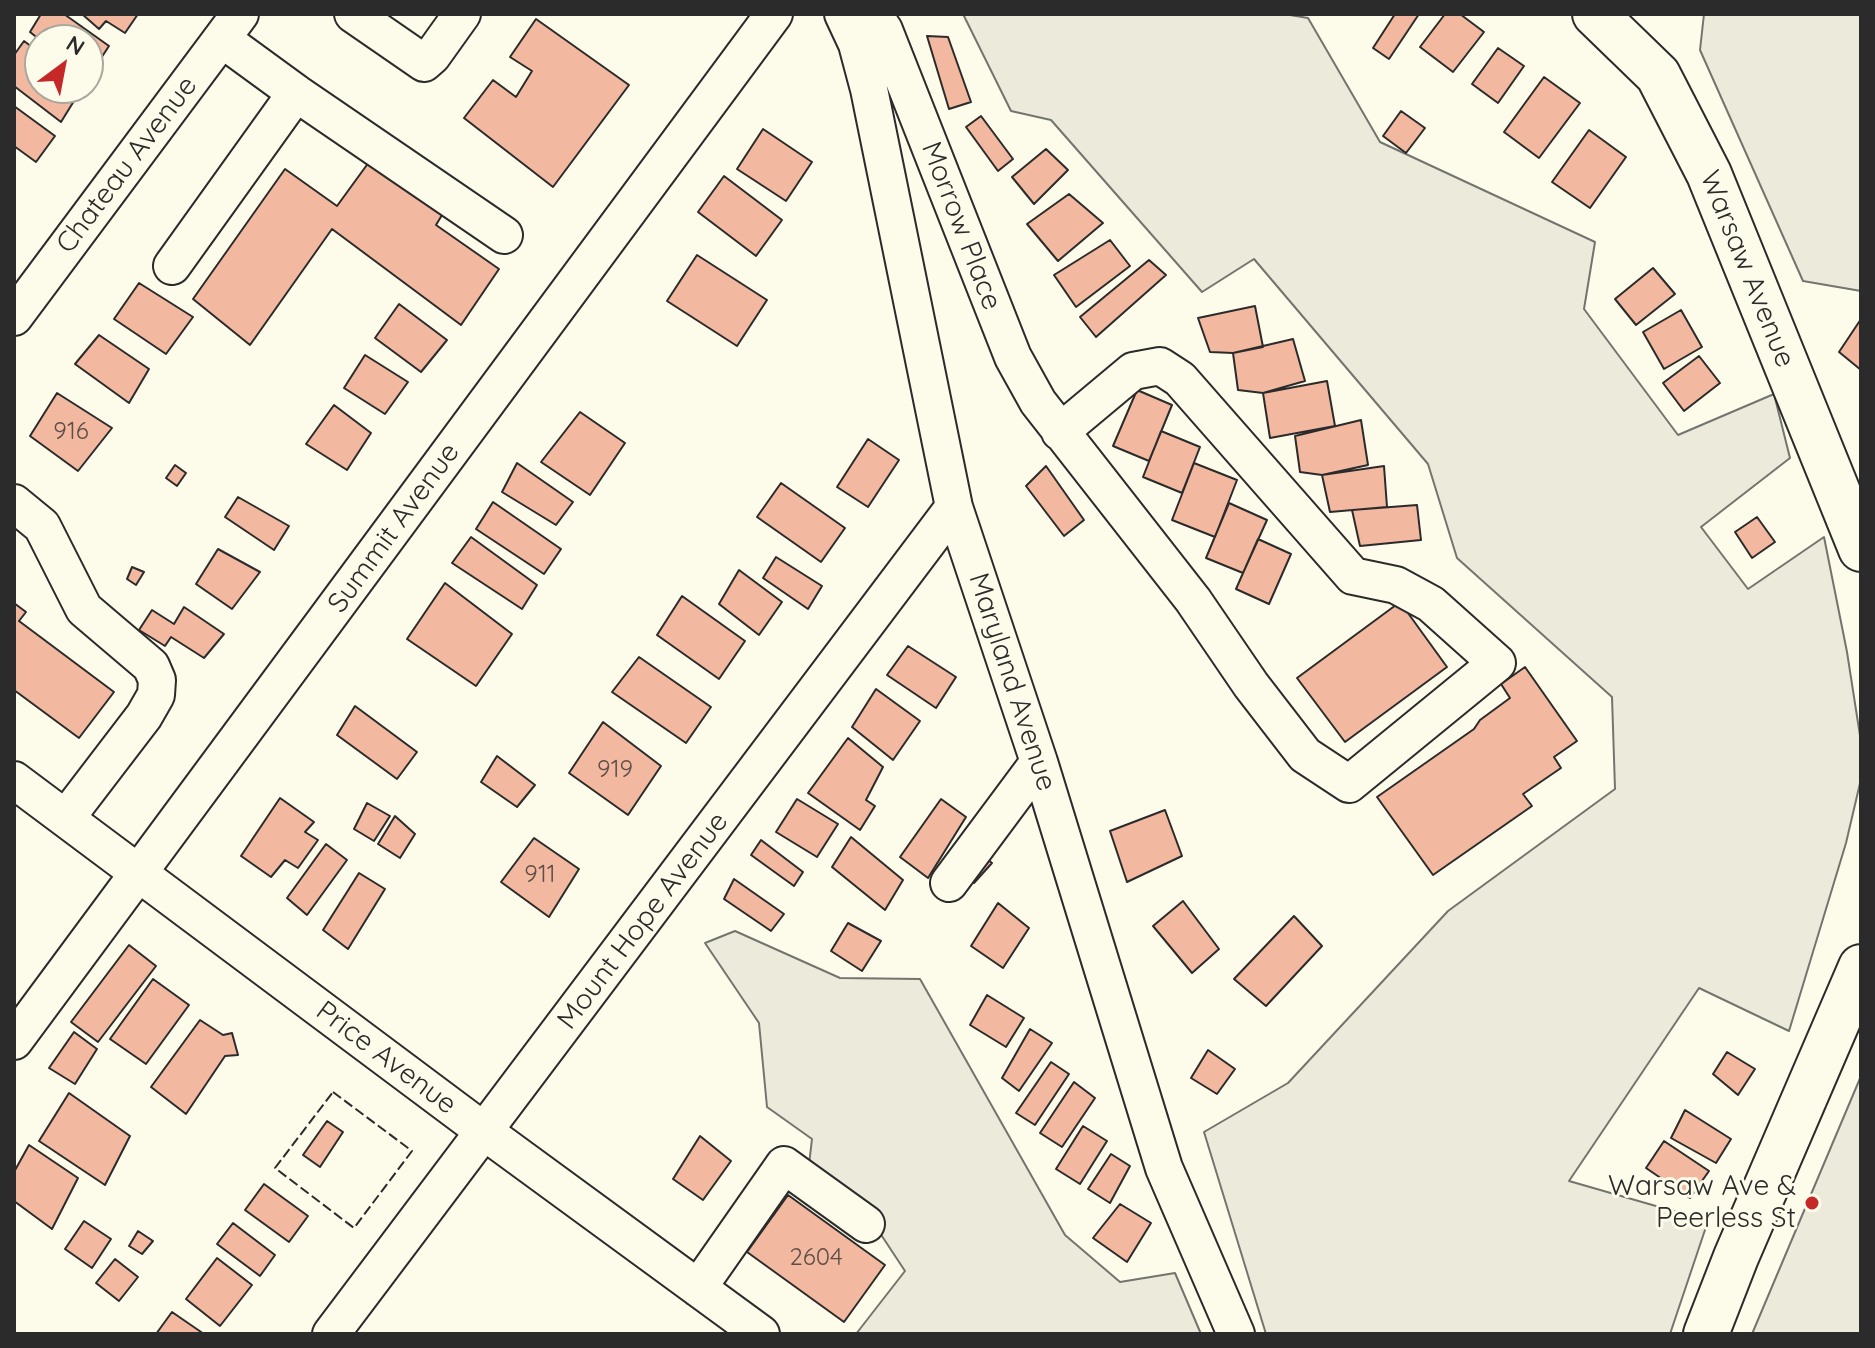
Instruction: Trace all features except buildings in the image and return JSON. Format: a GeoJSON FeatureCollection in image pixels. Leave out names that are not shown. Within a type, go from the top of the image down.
{"type":"FeatureCollection","features":[{"type":"Feature","properties":{"kind":"main road","name":"Warsaw Avenue"},"geometry":{"type":"LineString","coordinates":[[1595,14],[1658,75],[1709,174],[1857,526]]}},
{"type":"Feature","properties":{"kind":"main road"},"geometry":{"type":"LineString","coordinates":[[1706,1334],[1861,967]]}},
{"type":"Feature","properties":{"kind":"street"},"geometry":{"type":"LineString","coordinates":[[353,14],[424,63],[462,14]]}},
{"type":"Feature","properties":{"kind":"street","name":"Summit Avenue"},"geometry":{"type":"LineString","coordinates":[[14,1041],[774,14]]}},
{"type":"Feature","properties":{"kind":"street","name":"Maryland Avenue"},"geometry":{"type":"LineString","coordinates":[[843,14],[857,44],[869,89],[954,507],[1039,762],[1164,1168],[1236,1334]]}},
{"type":"Feature","properties":{"kind":"street","name":"Morrow Place"},"geometry":{"type":"LineString","coordinates":[[873,14],[884,30],[1013,357],[1038,402],[1060,432],[1193,600],[1251,685],[1305,755],[1349,784],[1497,663],[1431,604],[1396,585],[1353,576],[1180,379],[1160,366],[1133,371],[1060,432]]}},
{"type":"Feature","properties":{"kind":"street"},"geometry":{"type":"LineString","coordinates":[[231,26],[296,93],[504,235]]}},
{"type":"Feature","properties":{"kind":"street","name":"Chateau Avenue"},"geometry":{"type":"LineString","coordinates":[[14,317],[231,26]]}},
{"type":"Feature","properties":{"kind":"street"},"geometry":{"type":"LineString","coordinates":[[172,266],[296,93]]}},
{"type":"Feature","properties":{"kind":"street"},"geometry":{"type":"LineString","coordinates":[[14,503],[42,526],[84,609],[151,666],[157,680],[156,695],[144,716],[66,818]]}},
{"type":"Feature","properties":{"kind":"street","name":"Mount Hope Avenue"},"geometry":{"type":"LineString","coordinates":[[331,1334],[954,507]]}},
{"type":"Feature","properties":{"kind":"street"},"geometry":{"type":"LineString","coordinates":[[949,883],[1039,762]]}},
{"type":"Feature","properties":{"kind":"street","name":"Price Avenue"},"geometry":{"type":"LineString","coordinates":[[14,780],[761,1334]]}},
{"type":"Feature","properties":{"kind":"street"},"geometry":{"type":"LineString","coordinates":[[698,1288],[784,1165],[866,1224]]}},
{"type":"Feature","properties":{"kind":"shaded area"},"geometry":{"type":"Polygon","coordinates":[[[963,14],[1284,14],[1308,18],[1380,142],[1595,242],[1584,309],[1678,435],[1774,394],[1790,458],[1701,527],[1748,589],[1824,537],[1861,742],[1861,779],[1846,843],[1789,1031],[1699,988],[1569,1181],[1708,1221],[1670,1334],[1266,1334],[1204,1132],[1288,1083],[1448,911],[1615,789],[1612,697],[1457,558],[1428,464],[1254,259],[1202,292],[1051,120],[1011,111],[963,14]]]}},
{"type":"Feature","properties":{"kind":"shaded area"},"geometry":{"type":"Polygon","coordinates":[[[1704,14],[1861,14],[1861,291],[1803,281],[1700,50],[1704,14]]]}},
{"type":"Feature","properties":{"kind":"shaded area"},"geometry":{"type":"Polygon","coordinates":[[[735,931],[840,978],[920,979],[1065,1235],[1120,1282],[1175,1273],[1201,1334],[856,1334],[905,1271],[874,1224],[808,1173],[812,1139],[767,1107],[759,1023],[705,943],[735,931]]]}},
{"type":"Feature","properties":{"kind":"shaded area"},"geometry":{"type":"Polygon","coordinates":[[[1861,1076],[1861,1334],[1752,1334],[1861,1076]]]}},
{"type":"Feature","properties":{"kind":"fence"},"geometry":{"type":"LineString","coordinates":[[333,1092],[412,1151],[354,1228],[275,1168],[333,1092]]}},
{"type":"Feature","properties":{"kind":"place","name":"Warsaw Ave & Peerless St"},"geometry":{"type":"Point","coordinates":[1812,1203]}}]}
